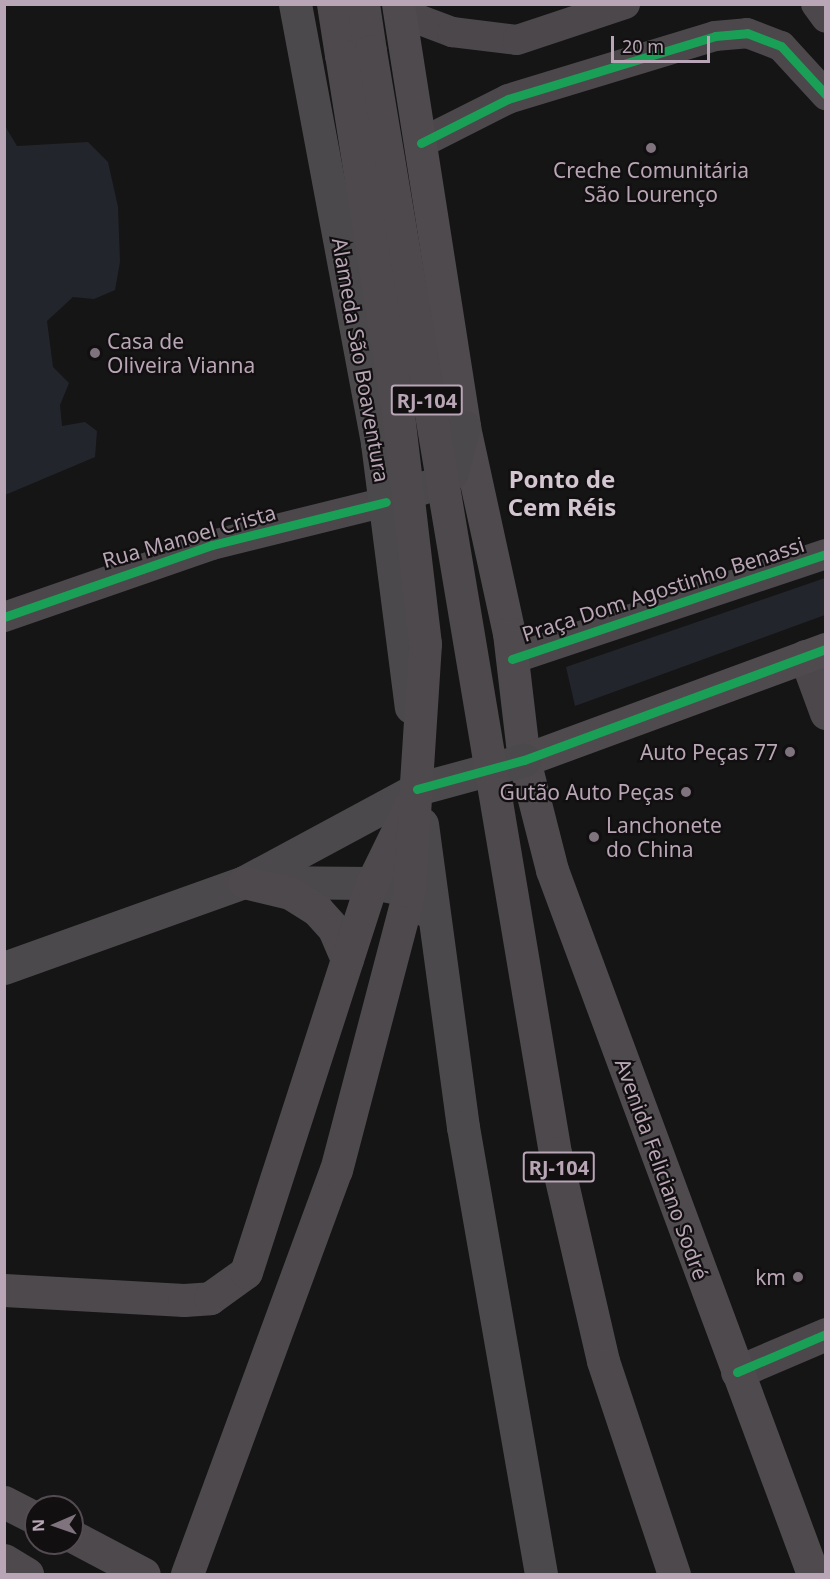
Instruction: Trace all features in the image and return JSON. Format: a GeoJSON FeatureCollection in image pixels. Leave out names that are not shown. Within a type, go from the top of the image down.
{"type":"FeatureCollection","features":[{"type":"Feature","properties":{"kind":"highway"},"geometry":{"type":"LineString","coordinates":[[187,1575],[336,1170],[409,891],[425,644],[356,53],[333,4]]}},
{"type":"Feature","properties":{"kind":"highway","name":"RJ-104"},"geometry":{"type":"LineString","coordinates":[[363,4],[356,53],[555,1153],[603,1361],[674,1575]]}},
{"type":"Feature","properties":{"kind":"highway"},"geometry":{"type":"LineString","coordinates":[[4,1290],[184,1300],[210,1298],[246,1272],[372,883],[417,789]]}},
{"type":"Feature","properties":{"kind":"highway"},"geometry":{"type":"LineString","coordinates":[[244,882],[290,893],[318,910],[334,928],[346,958]]}},
{"type":"Feature","properties":{"kind":"highway"},"geometry":{"type":"LineString","coordinates":[[4,1502],[24,1512]]}},
{"type":"Feature","properties":{"kind":"highway"},"geometry":{"type":"LineString","coordinates":[[84,1542],[144,1575]]}},
{"type":"Feature","properties":{"kind":"highway"},"geometry":{"type":"LineString","coordinates":[[4,1560],[27,1575]]}},
{"type":"Feature","properties":{"kind":"main road","name":"Alameda São Boaventura"},"geometry":{"type":"LineString","coordinates":[[295,4],[377,443],[386,502],[417,789]]}},
{"type":"Feature","properties":{"kind":"main road"},"geometry":{"type":"LineString","coordinates":[[399,8],[464,427],[512,658],[524,760]]}},
{"type":"Feature","properties":{"kind":"main road"},"geometry":{"type":"LineString","coordinates":[[377,443],[399,484],[428,489],[451,473],[464,427]]}},
{"type":"Feature","properties":{"kind":"main road"},"geometry":{"type":"LineString","coordinates":[[4,968],[244,882],[417,789],[524,760],[815,652]]}},
{"type":"Feature","properties":{"kind":"main road","name":"Avenida Feliciano Sodré"},"geometry":{"type":"LineString","coordinates":[[524,760],[552,870],[813,1575]]}},
{"type":"Feature","properties":{"kind":"main road"},"geometry":{"type":"LineString","coordinates":[[417,789],[463,1127],[541,1575]]}},
{"type":"Feature","properties":{"kind":"main road"},"geometry":{"type":"LineString","coordinates":[[244,882],[372,883],[402,889],[433,916]]}},
{"type":"Feature","properties":{"kind":"street"},"geometry":{"type":"LineString","coordinates":[[399,8],[452,32],[516,40],[624,4]]}},
{"type":"Feature","properties":{"kind":"street"},"geometry":{"type":"LineString","coordinates":[[816,4],[825,18]]}},
{"type":"Feature","properties":{"kind":"street"},"geometry":{"type":"LineString","coordinates":[[421,143],[508,99],[715,36],[747,33],[781,46],[825,95]]}},
{"type":"Feature","properties":{"kind":"street","name":"Rua Manoel Crista"},"geometry":{"type":"LineString","coordinates":[[4,617],[212,545],[386,502]]}},
{"type":"Feature","properties":{"kind":"street","name":"Praça Dom Agostinho Benassi"},"geometry":{"type":"LineString","coordinates":[[512,658],[825,554]]}},
{"type":"Feature","properties":{"kind":"street"},"geometry":{"type":"LineString","coordinates":[[815,652],[825,713]]}},
{"type":"Feature","properties":{"kind":"street"},"geometry":{"type":"LineString","coordinates":[[737,1372],[825,1334]]}},
{"type":"Feature","properties":{"kind":"shaded area"},"geometry":{"type":"Polygon","coordinates":[[[5,126],[17,146],[88,142],[108,162],[118,207],[120,262],[115,290],[94,299],[73,297],[47,321],[53,367],[69,383],[60,405],[62,426],[85,422],[97,431],[95,457],[5,495],[5,126]]]}},
{"type":"Feature","properties":{"kind":"shaded area"},"geometry":{"type":"Polygon","coordinates":[[[825,578],[825,615],[575,706],[566,667],[825,578]]]}},
{"type":"Feature","properties":{"kind":"cycle path"},"geometry":{"type":"LineString","coordinates":[[421,143],[508,99],[715,36],[747,33],[781,46],[826,95]]}},
{"type":"Feature","properties":{"kind":"cycle path"},"geometry":{"type":"LineString","coordinates":[[4,617],[212,545],[386,502]]}},
{"type":"Feature","properties":{"kind":"cycle path"},"geometry":{"type":"LineString","coordinates":[[512,659],[826,554]]}},
{"type":"Feature","properties":{"kind":"cycle path"},"geometry":{"type":"LineString","coordinates":[[417,789],[524,760],[826,649]]}},
{"type":"Feature","properties":{"kind":"cycle path"},"geometry":{"type":"LineString","coordinates":[[737,1372],[826,1334]]}},
{"type":"Feature","properties":{"kind":"place","name":"Creche Comunitária São Lourenço"},"geometry":{"type":"Point","coordinates":[651,148]}},
{"type":"Feature","properties":{"kind":"place","name":"Casa de Oliveira Vianna"},"geometry":{"type":"Point","coordinates":[95,353]}},
{"type":"Feature","properties":{"kind":"place","name":"Auto Peças 77"},"geometry":{"type":"Point","coordinates":[790,752]}},
{"type":"Feature","properties":{"kind":"place","name":"Gutão Auto Peças"},"geometry":{"type":"Point","coordinates":[686,792]}},
{"type":"Feature","properties":{"kind":"place","name":"Lanchonete do China"},"geometry":{"type":"Point","coordinates":[594,837]}},
{"type":"Feature","properties":{"kind":"place","name":"km"},"geometry":{"type":"Point","coordinates":[798,1277]}},
{"type":"Feature","properties":{"kind":"district","name":"Ponto de Cem Réis"},"geometry":{"type":"Point","coordinates":[562,493]}}]}
